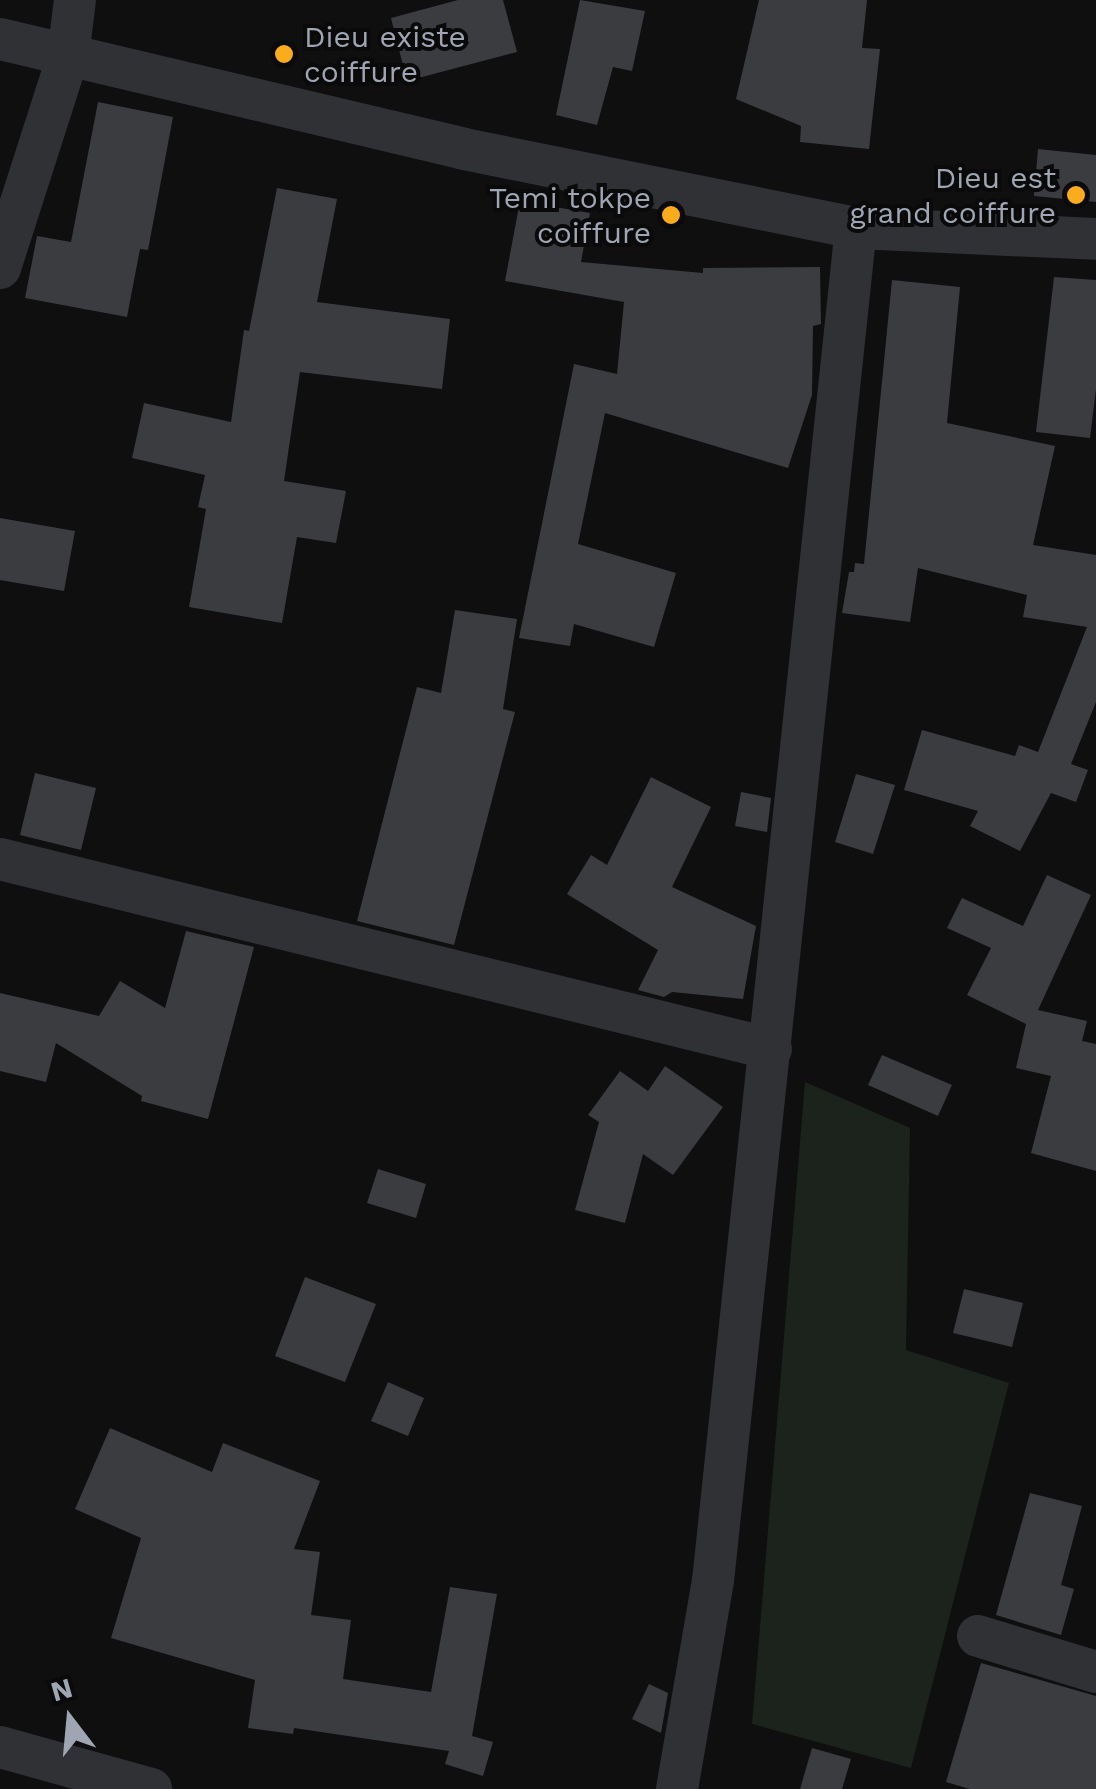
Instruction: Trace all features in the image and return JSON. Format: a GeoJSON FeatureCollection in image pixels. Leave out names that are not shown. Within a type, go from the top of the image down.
{"type":"FeatureCollection","features":[{"type":"Feature","properties":{"kind":"street"},"geometry":{"type":"LineString","coordinates":[[0,268],[68,56],[74,0]]}},
{"type":"Feature","properties":{"kind":"street"},"geometry":{"type":"LineString","coordinates":[[0,39],[464,149],[856,228],[1096,239]]}},
{"type":"Feature","properties":{"kind":"street"},"geometry":{"type":"LineString","coordinates":[[677,1789],[713,1581],[856,228]]}},
{"type":"Feature","properties":{"kind":"street"},"geometry":{"type":"LineString","coordinates":[[0,858],[771,1049]]}},
{"type":"Feature","properties":{"kind":"street"},"geometry":{"type":"LineString","coordinates":[[978,1636],[1096,1672]]}},
{"type":"Feature","properties":{"kind":"street"},"geometry":{"type":"LineString","coordinates":[[0,1747],[151,1789]]}},
{"type":"Feature","properties":{"kind":"shaded area"},"geometry":{"type":"Polygon","coordinates":[[[805,1082],[910,1128],[906,1350],[1009,1383],[911,1768],[752,1724],[805,1082]]]}},
{"type":"Feature","properties":{"kind":"building"},"geometry":{"type":"Polygon","coordinates":[[[458,0],[503,0],[517,52],[407,81],[391,18],[458,0]]]}},
{"type":"Feature","properties":{"kind":"building"},"geometry":{"type":"Polygon","coordinates":[[[580,0],[645,11],[632,71],[613,67],[597,125],[556,115],[580,0]]]}},
{"type":"Feature","properties":{"kind":"building"},"geometry":{"type":"Polygon","coordinates":[[[759,0],[867,0],[862,48],[880,49],[869,149],[800,142],[801,126],[736,99],[759,0]]]}},
{"type":"Feature","properties":{"kind":"building"},"geometry":{"type":"Polygon","coordinates":[[[98,102],[173,117],[148,250],[140,249],[127,317],[25,298],[37,236],[71,242],[98,102]]]}},
{"type":"Feature","properties":{"kind":"building"},"geometry":{"type":"Polygon","coordinates":[[[1038,149],[1096,155],[1096,202],[1034,196],[1038,149]]]}},
{"type":"Feature","properties":{"kind":"building"},"geometry":{"type":"Polygon","coordinates":[[[277,188],[337,199],[317,302],[450,319],[442,389],[300,372],[284,481],[346,491],[336,543],[297,537],[282,623],[189,607],[206,509],[198,507],[205,475],[132,458],[144,403],[231,422],[244,330],[249,331],[277,188]]]}},
{"type":"Feature","properties":{"kind":"building"},"geometry":{"type":"Polygon","coordinates":[[[520,201],[590,213],[581,262],[703,273],[703,268],[820,267],[821,324],[813,326],[812,395],[788,468],[605,413],[578,544],[676,573],[654,647],[574,624],[570,646],[519,638],[574,364],[617,374],[624,302],[505,281],[520,201]]]}},
{"type":"Feature","properties":{"kind":"building"},"geometry":{"type":"Polygon","coordinates":[[[1054,277],[1096,280],[1096,389],[1090,438],[1036,432],[1054,277]]]}},
{"type":"Feature","properties":{"kind":"building"},"geometry":{"type":"Polygon","coordinates":[[[892,280],[960,287],[947,423],[1055,446],[1033,545],[1096,555],[1096,702],[1071,764],[1088,770],[1076,802],[1051,793],[1020,851],[970,826],[978,811],[904,790],[922,730],[1015,756],[1019,745],[1038,752],[1087,627],[1023,617],[1027,595],[918,568],[910,622],[842,613],[849,572],[854,572],[855,563],[864,564],[892,280]]]}},
{"type":"Feature","properties":{"kind":"building"},"geometry":{"type":"Polygon","coordinates":[[[0,518],[75,531],[64,591],[0,580],[0,518]]]}},
{"type":"Feature","properties":{"kind":"building"},"geometry":{"type":"Polygon","coordinates":[[[455,610],[517,619],[503,709],[515,712],[454,945],[357,921],[417,687],[441,693],[455,610]]]}},
{"type":"Feature","properties":{"kind":"building"},"geometry":{"type":"Polygon","coordinates":[[[35,773],[96,788],[81,850],[20,835],[35,773]]]}},
{"type":"Feature","properties":{"kind":"building"},"geometry":{"type":"Polygon","coordinates":[[[856,774],[895,785],[873,854],[835,842],[856,774]]]}},
{"type":"Feature","properties":{"kind":"building"},"geometry":{"type":"Polygon","coordinates":[[[651,777],[711,807],[672,887],[756,926],[743,999],[672,992],[664,997],[638,990],[658,950],[567,894],[591,855],[607,865],[651,777]]]}},
{"type":"Feature","properties":{"kind":"building"},"geometry":{"type":"Polygon","coordinates":[[[741,792],[771,798],[767,832],[735,826],[741,792]]]}},
{"type":"Feature","properties":{"kind":"building"},"geometry":{"type":"Polygon","coordinates":[[[1047,875],[1091,895],[1038,1010],[1087,1021],[1082,1041],[1096,1044],[1096,1171],[1031,1153],[1051,1076],[1016,1068],[1026,1024],[967,995],[991,948],[947,928],[962,898],[1023,926],[1047,875]]]}},
{"type":"Feature","properties":{"kind":"building"},"geometry":{"type":"Polygon","coordinates":[[[186,931],[254,947],[208,1119],[141,1101],[142,1096],[56,1043],[46,1082],[0,1071],[0,993],[99,1016],[120,981],[165,1008],[186,931]]]}},
{"type":"Feature","properties":{"kind":"building"},"geometry":{"type":"Polygon","coordinates":[[[882,1055],[952,1085],[938,1116],[868,1085],[882,1055]]]}},
{"type":"Feature","properties":{"kind":"building"},"geometry":{"type":"Polygon","coordinates":[[[665,1066],[723,1107],[673,1175],[643,1154],[625,1223],[575,1210],[599,1122],[588,1115],[620,1071],[648,1091],[665,1066]]]}},
{"type":"Feature","properties":{"kind":"building"},"geometry":{"type":"Polygon","coordinates":[[[378,1169],[426,1184],[416,1218],[367,1203],[378,1169]]]}},
{"type":"Feature","properties":{"kind":"building"},"geometry":{"type":"Polygon","coordinates":[[[305,1277],[376,1304],[345,1382],[275,1356],[305,1277]]]}},
{"type":"Feature","properties":{"kind":"building"},"geometry":{"type":"Polygon","coordinates":[[[964,1289],[1023,1303],[1012,1347],[953,1333],[964,1289]]]}},
{"type":"Feature","properties":{"kind":"building"},"geometry":{"type":"Polygon","coordinates":[[[388,1382],[424,1398],[408,1436],[371,1421],[388,1382]]]}},
{"type":"Feature","properties":{"kind":"building"},"geometry":{"type":"Polygon","coordinates":[[[110,1428],[212,1472],[223,1443],[320,1481],[294,1549],[320,1552],[311,1615],[351,1620],[343,1679],[431,1692],[450,1587],[497,1594],[472,1736],[493,1742],[483,1776],[445,1764],[449,1751],[294,1728],[293,1734],[248,1728],[255,1680],[111,1638],[141,1538],[75,1509],[110,1428]]]}},
{"type":"Feature","properties":{"kind":"building"},"geometry":{"type":"Polygon","coordinates":[[[1030,1493],[1082,1506],[1061,1585],[1074,1589],[1061,1635],[996,1615],[1030,1493]]]}},
{"type":"Feature","properties":{"kind":"building"},"geometry":{"type":"Polygon","coordinates":[[[981,1663],[1096,1696],[1096,1789],[970,1789],[946,1782],[981,1663]]]}},
{"type":"Feature","properties":{"kind":"building"},"geometry":{"type":"Polygon","coordinates":[[[649,1684],[668,1693],[661,1733],[632,1719],[649,1684]]]}},
{"type":"Feature","properties":{"kind":"building"},"geometry":{"type":"Polygon","coordinates":[[[812,1748],[851,1759],[842,1789],[800,1789],[812,1748]]]}},
{"type":"Feature","properties":{"kind":"place","name":"Dieu existe coiffure"},"geometry":{"type":"Point","coordinates":[284,54]}},
{"type":"Feature","properties":{"kind":"place","name":"Dieu est grand coiffure"},"geometry":{"type":"Point","coordinates":[1076,195]}},
{"type":"Feature","properties":{"kind":"place","name":"Temi tokpe coiffure"},"geometry":{"type":"Point","coordinates":[671,215]}}]}
